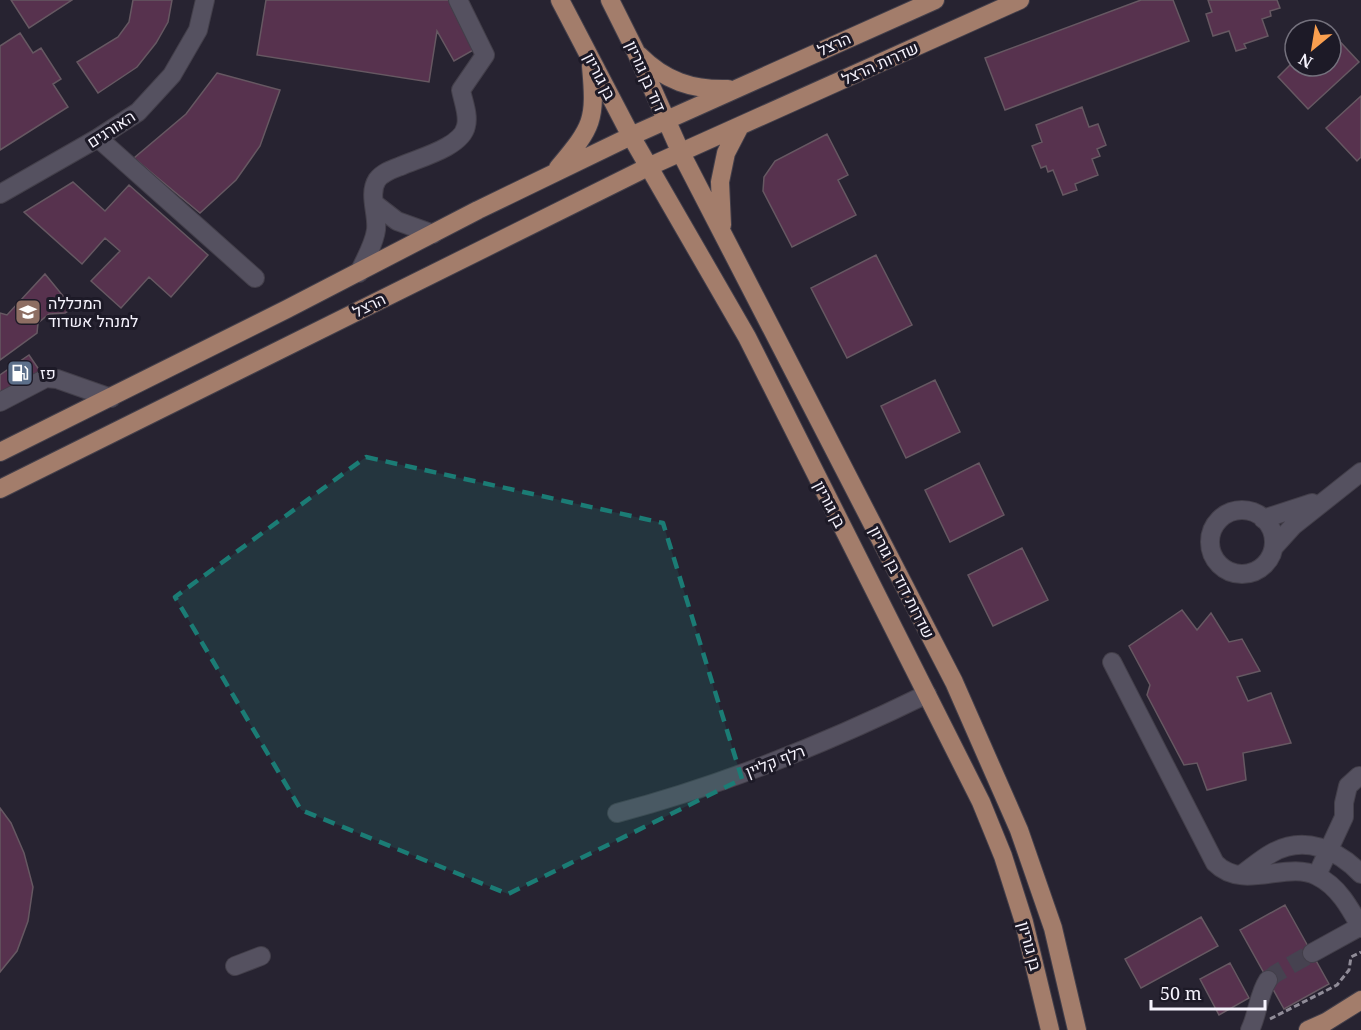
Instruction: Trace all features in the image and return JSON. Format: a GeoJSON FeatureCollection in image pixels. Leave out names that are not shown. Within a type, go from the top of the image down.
{"type":"FeatureCollection","features":[{"type":"Feature","properties":{"kind":"main road","name":"בן גוריון"},"geometry":{"type":"LineString","coordinates":[[560,0],[648,167],[747,338],[981,802],[1003,856],[1024,921],[1050,1030]]}},
{"type":"Feature","properties":{"kind":"main road","name":"דוד בן גוריון"},"geometry":{"type":"LineString","coordinates":[[610,0],[681,153]]}},
{"type":"Feature","properties":{"kind":"main road","name":"הרצל"},"geometry":{"type":"LineString","coordinates":[[733,89],[935,0]]}},
{"type":"Feature","properties":{"kind":"main road","name":"שדרות הרצל"},"geometry":{"type":"LineString","coordinates":[[740,126],[1020,0]]}},
{"type":"Feature","properties":{"kind":"main road"},"geometry":{"type":"LineString","coordinates":[[636,52],[663,75],[696,88],[733,89]]}},
{"type":"Feature","properties":{"kind":"main road"},"geometry":{"type":"LineString","coordinates":[[553,174],[578,143],[592,117],[594,96],[590,55]]}},
{"type":"Feature","properties":{"kind":"main road"},"geometry":{"type":"LineString","coordinates":[[666,121],[733,89]]}},
{"type":"Feature","properties":{"kind":"main road","name":"הרצל"},"geometry":{"type":"LineString","coordinates":[[0,452],[553,174],[666,121]]}},
{"type":"Feature","properties":{"kind":"main road"},"geometry":{"type":"LineString","coordinates":[[722,232],[720,182],[726,153],[740,126]]}},
{"type":"Feature","properties":{"kind":"main road","name":"הרצל"},"geometry":{"type":"LineString","coordinates":[[0,489],[648,167],[740,126]]}},
{"type":"Feature","properties":{"kind":"main road","name":"שדרות דוד בן גוריון"},"geometry":{"type":"LineString","coordinates":[[681,153],[954,682],[1019,830],[1053,928],[1077,1030]]}},
{"type":"Feature","properties":{"kind":"main road"},"geometry":{"type":"LineString","coordinates":[[1308,1030],[1326,1022],[1361,1000]]}},
{"type":"Feature","properties":{"kind":"street","name":"האורגים"},"geometry":{"type":"LineString","coordinates":[[0,194],[98,138],[138,112],[172,75],[198,30],[205,0]]}},
{"type":"Feature","properties":{"kind":"street"},"geometry":{"type":"LineString","coordinates":[[359,273],[374,239],[376,219],[374,188],[381,176],[451,145],[462,136],[466,128],[467,120],[461,90],[485,55],[458,0]]}},
{"type":"Feature","properties":{"kind":"street"},"geometry":{"type":"LineString","coordinates":[[98,138],[255,278]]}},
{"type":"Feature","properties":{"kind":"street"},"geometry":{"type":"LineString","coordinates":[[375,204],[397,220],[433,234]]}},
{"type":"Feature","properties":{"kind":"street"},"geometry":{"type":"LineString","coordinates":[[0,402],[46,378],[57,378],[111,398]]}},
{"type":"Feature","properties":{"kind":"street"},"geometry":{"type":"LineString","coordinates":[[1274,547],[1272,531],[1263,519],[1249,511],[1225,516],[1218,522],[1211,536],[1212,552],[1222,567],[1240,574],[1261,569],[1281,537],[1327,497],[1361,472]]}},
{"type":"Feature","properties":{"kind":"street"},"geometry":{"type":"LineString","coordinates":[[1263,519],[1293,511],[1327,497]]}},
{"type":"Feature","properties":{"kind":"street"},"geometry":{"type":"LineString","coordinates":[[1112,662],[1215,863],[1223,871],[1241,875],[1305,872],[1317,875],[1338,893],[1361,927],[1312,953]]}},
{"type":"Feature","properties":{"kind":"street","name":"רלף קליין"},"geometry":{"type":"LineString","coordinates":[[617,813],[670,799],[744,774],[859,728],[927,694]]}},
{"type":"Feature","properties":{"kind":"street"},"geometry":{"type":"LineString","coordinates":[[1317,875],[1329,850],[1353,815],[1344,803],[1348,786],[1359,776]]}},
{"type":"Feature","properties":{"kind":"street"},"geometry":{"type":"LineString","coordinates":[[1241,875],[1272,853],[1283,848],[1306,844],[1329,850],[1344,858],[1361,874]]}},
{"type":"Feature","properties":{"kind":"street"},"geometry":{"type":"LineString","coordinates":[[235,966],[261,956]]}},
{"type":"Feature","properties":{"kind":"street"},"geometry":{"type":"LineString","coordinates":[[1251,1028],[1259,1009],[1262,990],[1268,980]]}},
{"type":"Feature","properties":{"kind":"path"},"geometry":{"type":"LineString","coordinates":[[1251,1028],[1337,985],[1349,970],[1351,957],[1361,952]]}},
{"type":"Feature","properties":{"kind":"highlighted area"},"geometry":{"type":"Polygon","coordinates":[[[366,457],[663,523],[742,779],[508,894],[301,810],[175,597],[366,457]]]}},
{"type":"Feature","properties":{"kind":"building"},"geometry":{"type":"Polygon","coordinates":[[[11,0],[72,0],[29,28],[11,0]]]}},
{"type":"Feature","properties":{"kind":"building"},"geometry":{"type":"Polygon","coordinates":[[[133,0],[172,0],[168,22],[156,43],[137,67],[98,93],[77,62],[118,37],[129,22],[133,0]]]}},
{"type":"Feature","properties":{"kind":"building"},"geometry":{"type":"Polygon","coordinates":[[[266,0],[459,0],[484,44],[454,61],[437,31],[429,82],[257,55],[266,0]]]}},
{"type":"Feature","properties":{"kind":"building"},"geometry":{"type":"Polygon","coordinates":[[[1141,0],[1173,0],[1189,41],[1005,110],[985,58],[1141,0]]]}},
{"type":"Feature","properties":{"kind":"building"},"geometry":{"type":"Polygon","coordinates":[[[1208,0],[1277,0],[1280,8],[1270,11],[1271,16],[1262,19],[1268,36],[1244,44],[1246,48],[1236,51],[1229,31],[1213,36],[1206,14],[1212,12],[1208,0]]]}},
{"type":"Feature","properties":{"kind":"building"},"geometry":{"type":"Polygon","coordinates":[[[20,33],[33,53],[41,48],[61,79],[53,84],[68,107],[0,150],[0,46],[20,33]]]}},
{"type":"Feature","properties":{"kind":"building"},"geometry":{"type":"Polygon","coordinates":[[[1343,45],[1359,62],[1343,77],[1343,45]]]}},
{"type":"Feature","properties":{"kind":"building"},"geometry":{"type":"Polygon","coordinates":[[[1283,72],[1283,78],[1342,78],[1308,109],[1278,77],[1283,72]]]}},
{"type":"Feature","properties":{"kind":"building"},"geometry":{"type":"Polygon","coordinates":[[[217,73],[280,90],[260,146],[236,180],[200,213],[134,158],[186,114],[217,73]]]}},
{"type":"Feature","properties":{"kind":"building"},"geometry":{"type":"Polygon","coordinates":[[[1361,96],[1361,157],[1357,161],[1326,128],[1361,96]]]}},
{"type":"Feature","properties":{"kind":"building"},"geometry":{"type":"Polygon","coordinates":[[[1082,107],[1089,127],[1098,124],[1106,145],[1097,149],[1100,156],[1092,159],[1098,175],[1075,184],[1077,190],[1063,195],[1053,170],[1048,172],[1046,166],[1041,168],[1032,146],[1042,142],[1036,125],[1082,107]]]}},
{"type":"Feature","properties":{"kind":"building"},"geometry":{"type":"Polygon","coordinates":[[[827,134],[848,175],[838,180],[856,215],[792,247],[763,191],[764,177],[775,161],[827,134]]]}},
{"type":"Feature","properties":{"kind":"building"},"geometry":{"type":"Polygon","coordinates":[[[73,182],[105,211],[129,185],[208,255],[171,297],[149,277],[121,308],[91,281],[120,251],[105,238],[82,264],[24,212],[73,182]]]}},
{"type":"Feature","properties":{"kind":"building"},"geometry":{"type":"Polygon","coordinates":[[[876,255],[912,325],[847,358],[811,288],[876,255]]]}},
{"type":"Feature","properties":{"kind":"building"},"geometry":{"type":"Polygon","coordinates":[[[45,274],[73,308],[65,313],[49,314],[38,323],[37,333],[0,360],[0,313],[7,315],[45,274]]]}},
{"type":"Feature","properties":{"kind":"building"},"geometry":{"type":"Polygon","coordinates":[[[29,355],[40,371],[0,396],[0,375],[29,355]]]}},
{"type":"Feature","properties":{"kind":"building"},"geometry":{"type":"Polygon","coordinates":[[[935,380],[960,432],[906,458],[881,406],[935,380]]]}},
{"type":"Feature","properties":{"kind":"building"},"geometry":{"type":"Polygon","coordinates":[[[979,463],[1004,515],[950,542],[925,490],[979,463]]]}},
{"type":"Feature","properties":{"kind":"building"},"geometry":{"type":"Polygon","coordinates":[[[1022,548],[1048,600],[993,626],[968,575],[1022,548]]]}},
{"type":"Feature","properties":{"kind":"building"},"geometry":{"type":"Polygon","coordinates":[[[1182,610],[1197,630],[1211,613],[1229,642],[1242,639],[1260,671],[1237,677],[1248,701],[1271,693],[1291,743],[1243,753],[1246,780],[1207,790],[1197,763],[1184,765],[1147,695],[1150,685],[1129,646],[1182,610]]]}},
{"type":"Feature","properties":{"kind":"building"},"geometry":{"type":"Polygon","coordinates":[[[0,808],[11,823],[24,853],[33,887],[28,921],[17,951],[0,972],[0,808]]]}},
{"type":"Feature","properties":{"kind":"building"},"geometry":{"type":"Polygon","coordinates":[[[1285,905],[1329,984],[1284,1009],[1240,930],[1285,905]]]}},
{"type":"Feature","properties":{"kind":"building"},"geometry":{"type":"Polygon","coordinates":[[[1201,917],[1218,946],[1141,988],[1125,959],[1201,917]]]}},
{"type":"Feature","properties":{"kind":"building"},"geometry":{"type":"Polygon","coordinates":[[[1230,963],[1249,998],[1219,1015],[1200,979],[1230,963]]]}},
{"type":"Feature","properties":{"kind":"tunnel"},"geometry":{"type":"LineString","coordinates":[[1268,980],[1312,953]]}},
{"type":"Feature","properties":{"kind":"place","name":"המכללה למנהל אשדוד"},"geometry":{"type":"Point","coordinates":[28,312]}},
{"type":"Feature","properties":{"kind":"place","name":"פז"},"geometry":{"type":"Point","coordinates":[20,373]}}]}
